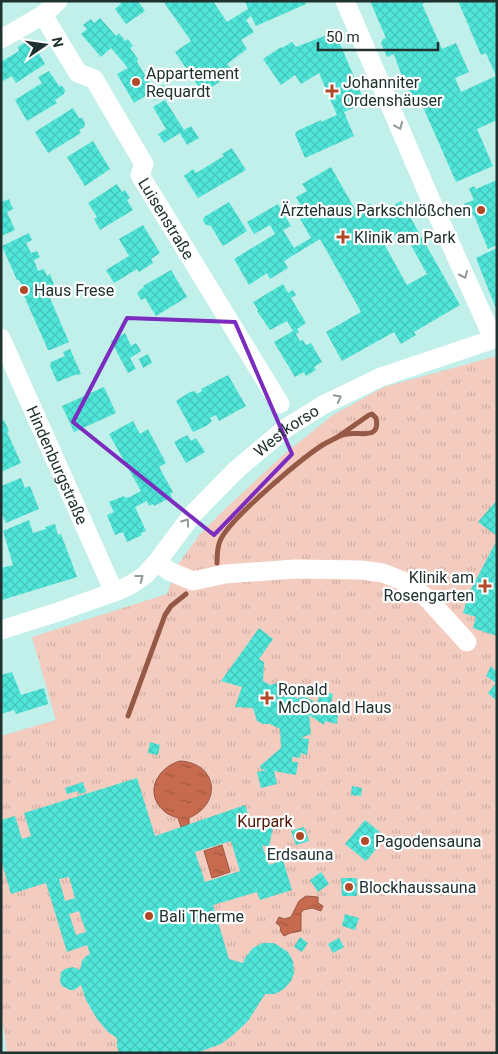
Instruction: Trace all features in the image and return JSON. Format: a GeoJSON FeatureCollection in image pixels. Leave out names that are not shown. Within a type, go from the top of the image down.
{"type":"FeatureCollection","features":[{"type":"Feature","properties":{"kind":"street"},"geometry":{"type":"LineString","coordinates":[[1,39],[43,15],[58,1]]}},
{"type":"Feature","properties":{"kind":"street"},"geometry":{"type":"LineString","coordinates":[[345,1],[432,203],[495,338]]}},
{"type":"Feature","properties":{"kind":"street","name":"Luisenstraße"},"geometry":{"type":"LineString","coordinates":[[43,15],[78,73],[94,78],[144,164],[140,175],[280,404]]}},
{"type":"Feature","properties":{"kind":"street","name":"Hindenburgstraße"},"geometry":{"type":"LineString","coordinates":[[1,338],[117,591]]}},
{"type":"Feature","properties":{"kind":"street","name":"Westkorso"},"geometry":{"type":"LineString","coordinates":[[1,630],[117,591],[145,575],[192,515],[236,470],[286,428],[323,405],[381,377],[495,338]]}},
{"type":"Feature","properties":{"kind":"street"},"geometry":{"type":"LineString","coordinates":[[157,562],[169,572],[193,580],[225,574],[295,569],[361,570],[383,573],[403,581],[427,598],[467,642]]}},
{"type":"Feature","properties":{"kind":"highlighted area"},"geometry":{"type":"Polygon","coordinates":[[[127,318],[235,322],[292,454],[214,535],[73,422],[127,318]]]}},
{"type":"Feature","properties":{"kind":"green space","name":"Kurpark"},"geometry":{"type":"Polygon","coordinates":[[[497,356],[497,1053],[7,1053],[1,1008],[1,736],[56,720],[32,637],[167,594],[177,566],[200,534],[282,456],[333,415],[384,387],[497,356]]]}},
{"type":"Feature","properties":{"kind":"water"},"geometry":{"type":"Polygon","coordinates":[[[180,761],[192,763],[202,769],[208,776],[211,785],[211,794],[207,803],[200,811],[189,818],[189,824],[181,827],[178,818],[167,814],[158,804],[154,789],[156,782],[165,769],[180,761]]]}},
{"type":"Feature","properties":{"kind":"water"},"geometry":{"type":"Polygon","coordinates":[[[222,845],[230,872],[212,878],[204,851],[222,845]]]}},
{"type":"Feature","properties":{"kind":"water"},"geometry":{"type":"Polygon","coordinates":[[[306,896],[318,897],[318,903],[323,906],[321,911],[312,908],[303,910],[301,913],[301,931],[284,936],[280,926],[276,923],[279,917],[284,919],[291,917],[299,901],[306,896]]]}},
{"type":"Feature","properties":{"kind":"building"},"geometry":{"type":"Polygon","coordinates":[[[119,1],[138,1],[145,11],[126,24],[115,9],[121,4],[119,1]]]}},
{"type":"Feature","properties":{"kind":"building"},"geometry":{"type":"Polygon","coordinates":[[[163,1],[213,1],[227,22],[248,9],[245,1],[305,1],[306,4],[256,26],[251,16],[246,20],[254,32],[241,40],[247,49],[227,64],[234,72],[203,93],[175,52],[191,41],[163,1]]]}},
{"type":"Feature","properties":{"kind":"building"},"geometry":{"type":"Polygon","coordinates":[[[370,1],[429,1],[422,4],[442,49],[456,43],[469,72],[455,78],[461,92],[496,76],[486,53],[481,55],[458,1],[497,1],[497,120],[477,129],[493,166],[456,182],[419,98],[414,101],[408,87],[406,88],[394,54],[387,57],[381,43],[386,38],[370,1]]]}},
{"type":"Feature","properties":{"kind":"building"},"geometry":{"type":"Polygon","coordinates":[[[100,18],[116,36],[119,33],[125,41],[128,39],[133,46],[130,48],[138,59],[137,62],[154,90],[163,85],[168,93],[154,101],[150,93],[134,103],[117,74],[128,68],[111,48],[101,57],[81,34],[87,29],[83,25],[91,19],[94,23],[100,18]]]}},
{"type":"Feature","properties":{"kind":"building"},"geometry":{"type":"Polygon","coordinates":[[[335,32],[365,103],[344,112],[354,136],[305,158],[295,134],[297,131],[337,115],[319,73],[301,84],[295,75],[281,85],[263,59],[292,42],[296,47],[335,32]]]}},
{"type":"Feature","properties":{"kind":"building"},"geometry":{"type":"Polygon","coordinates":[[[26,42],[28,45],[30,44],[35,52],[37,50],[45,64],[16,83],[12,76],[1,82],[1,62],[19,51],[18,47],[26,42]]]}},
{"type":"Feature","properties":{"kind":"building"},"geometry":{"type":"Polygon","coordinates":[[[49,71],[59,86],[62,86],[65,90],[64,94],[55,100],[57,103],[27,121],[15,100],[42,83],[38,77],[49,71]]]}},
{"type":"Feature","properties":{"kind":"building"},"geometry":{"type":"Polygon","coordinates":[[[165,100],[184,130],[191,126],[199,138],[187,145],[180,133],[164,143],[158,134],[166,129],[153,107],[165,100]]]}},
{"type":"Feature","properties":{"kind":"building"},"geometry":{"type":"Polygon","coordinates":[[[73,108],[79,118],[82,118],[85,123],[84,127],[79,130],[81,133],[48,153],[35,132],[73,108]]]}},
{"type":"Feature","properties":{"kind":"building"},"geometry":{"type":"Polygon","coordinates":[[[93,141],[110,169],[85,186],[67,157],[93,141]]]}},
{"type":"Feature","properties":{"kind":"building"},"geometry":{"type":"Polygon","coordinates":[[[232,148],[246,170],[198,198],[184,176],[193,169],[196,173],[224,156],[222,154],[232,148]]]}},
{"type":"Feature","properties":{"kind":"building"},"geometry":{"type":"Polygon","coordinates":[[[331,167],[356,211],[370,203],[377,215],[401,201],[460,305],[414,332],[416,335],[401,344],[394,332],[342,361],[326,332],[361,312],[320,239],[284,261],[288,268],[270,279],[267,273],[249,285],[234,259],[275,234],[270,225],[254,234],[247,222],[278,204],[291,226],[283,230],[294,248],[311,238],[294,208],[300,204],[296,197],[307,191],[302,184],[331,167]],[[403,231],[383,242],[407,285],[427,274],[403,231]]]}},
{"type":"Feature","properties":{"kind":"building","name":"Ärztehaus Parkschlößchen"},"geometry":{"type":"Polygon","coordinates":[[[497,180],[497,245],[488,249],[474,215],[469,217],[464,204],[474,200],[469,189],[474,186],[476,189],[497,180]]]}},
{"type":"Feature","properties":{"kind":"building"},"geometry":{"type":"Polygon","coordinates":[[[117,184],[122,192],[125,190],[130,198],[127,200],[133,210],[100,230],[94,219],[97,217],[88,203],[117,184]]]}},
{"type":"Feature","properties":{"kind":"building"},"geometry":{"type":"Polygon","coordinates":[[[9,199],[13,209],[7,212],[15,230],[1,236],[1,202],[9,199]]]}},
{"type":"Feature","properties":{"kind":"building"},"geometry":{"type":"Polygon","coordinates":[[[229,202],[247,231],[223,246],[211,226],[206,225],[203,221],[204,217],[229,202]]]}},
{"type":"Feature","properties":{"kind":"building"},"geometry":{"type":"Polygon","coordinates":[[[143,225],[160,253],[151,259],[153,263],[139,272],[137,269],[114,283],[106,270],[129,256],[119,239],[143,225]]]}},
{"type":"Feature","properties":{"kind":"building"},"geometry":{"type":"Polygon","coordinates":[[[29,233],[32,240],[26,243],[31,253],[37,251],[40,257],[34,260],[38,271],[44,269],[47,276],[50,274],[54,285],[46,289],[69,342],[50,350],[48,350],[21,289],[23,288],[19,280],[17,280],[2,246],[29,233]]]}},
{"type":"Feature","properties":{"kind":"building"},"geometry":{"type":"Polygon","coordinates":[[[497,248],[497,311],[476,258],[497,248]]]}},
{"type":"Feature","properties":{"kind":"building"},"geometry":{"type":"Polygon","coordinates":[[[171,270],[187,297],[156,316],[145,298],[141,300],[137,293],[143,286],[171,270]]]}},
{"type":"Feature","properties":{"kind":"building"},"geometry":{"type":"Polygon","coordinates":[[[283,284],[288,293],[293,290],[296,295],[291,298],[306,323],[297,329],[299,332],[296,334],[300,341],[303,340],[306,345],[311,343],[322,362],[314,367],[316,370],[306,376],[304,372],[295,377],[274,342],[293,331],[287,321],[270,330],[253,302],[283,284]]]}},
{"type":"Feature","properties":{"kind":"building"},"geometry":{"type":"Polygon","coordinates":[[[125,333],[131,346],[136,343],[141,351],[130,358],[136,369],[128,373],[111,341],[125,333]]]}},
{"type":"Feature","properties":{"kind":"building"},"geometry":{"type":"Polygon","coordinates":[[[70,349],[81,374],[57,382],[50,366],[51,362],[65,356],[63,352],[70,349]]]}},
{"type":"Feature","properties":{"kind":"building"},"geometry":{"type":"Polygon","coordinates":[[[148,354],[152,363],[143,368],[139,359],[148,354]]]}},
{"type":"Feature","properties":{"kind":"building"},"geometry":{"type":"Polygon","coordinates":[[[228,375],[246,406],[219,421],[216,415],[210,418],[212,421],[208,425],[193,432],[176,401],[190,392],[195,391],[197,394],[202,391],[201,389],[228,375]]]}},
{"type":"Feature","properties":{"kind":"building"},"geometry":{"type":"Polygon","coordinates":[[[104,387],[116,413],[74,432],[62,406],[104,387]]]}},
{"type":"Feature","properties":{"kind":"building"},"geometry":{"type":"Polygon","coordinates":[[[4,420],[9,431],[7,432],[21,463],[1,472],[1,421],[4,420]]]}},
{"type":"Feature","properties":{"kind":"building"},"geometry":{"type":"Polygon","coordinates":[[[133,421],[140,434],[148,429],[166,463],[159,467],[173,492],[170,494],[172,497],[154,506],[153,504],[149,506],[147,501],[135,507],[146,531],[127,542],[123,532],[115,535],[107,515],[114,512],[109,502],[124,496],[125,498],[130,497],[141,491],[109,434],[133,421]]]}},
{"type":"Feature","properties":{"kind":"building"},"geometry":{"type":"Polygon","coordinates":[[[187,435],[191,441],[196,438],[205,452],[186,463],[174,442],[187,435]]]}},
{"type":"Feature","properties":{"kind":"building"},"geometry":{"type":"Polygon","coordinates":[[[21,478],[25,488],[30,486],[39,509],[6,523],[1,512],[1,486],[21,478]]]}},
{"type":"Feature","properties":{"kind":"building","name":"Klinik am Rosengarten"},"geometry":{"type":"Polygon","coordinates":[[[497,500],[497,536],[478,522],[497,500]]]}},
{"type":"Feature","properties":{"kind":"building"},"geometry":{"type":"Polygon","coordinates":[[[29,520],[33,533],[55,524],[58,535],[61,534],[77,577],[2,600],[1,568],[13,565],[3,531],[29,520]]]}},
{"type":"Feature","properties":{"kind":"building","name":"Klinik am Rosengarten"},"geometry":{"type":"Polygon","coordinates":[[[497,540],[497,636],[473,628],[476,617],[463,613],[469,593],[497,540]]]}},
{"type":"Feature","properties":{"kind":"building"},"geometry":{"type":"Polygon","coordinates":[[[259,628],[273,639],[259,659],[264,662],[263,681],[270,685],[277,683],[285,687],[289,694],[298,699],[300,694],[317,703],[321,691],[333,694],[330,708],[338,711],[337,724],[325,721],[324,725],[309,715],[311,734],[301,738],[309,739],[307,755],[301,753],[300,758],[292,757],[292,762],[298,762],[296,775],[274,771],[277,784],[261,788],[257,772],[267,770],[261,769],[260,766],[281,748],[280,729],[257,721],[253,708],[235,707],[242,687],[221,681],[259,628]]]}},
{"type":"Feature","properties":{"kind":"building"},"geometry":{"type":"Polygon","coordinates":[[[491,666],[497,672],[497,701],[488,693],[496,683],[486,676],[491,666]]]}},
{"type":"Feature","properties":{"kind":"building"},"geometry":{"type":"Polygon","coordinates":[[[12,672],[21,695],[44,688],[48,704],[16,714],[14,710],[1,714],[1,675],[12,672]]]}},
{"type":"Feature","properties":{"kind":"building"},"geometry":{"type":"Polygon","coordinates":[[[150,742],[160,745],[158,755],[148,753],[150,742]]]}},
{"type":"Feature","properties":{"kind":"building","name":"Bali Therme"},"geometry":{"type":"Polygon","coordinates":[[[137,778],[155,836],[245,805],[249,817],[274,822],[269,847],[262,845],[269,865],[283,860],[292,890],[260,900],[257,892],[213,905],[229,959],[243,963],[253,948],[263,943],[274,943],[288,952],[293,961],[294,973],[291,981],[284,989],[275,994],[265,994],[248,1021],[221,1044],[196,1053],[119,1053],[117,1038],[108,1032],[97,1019],[86,1000],[81,985],[74,990],[62,986],[60,981],[61,972],[73,967],[80,970],[82,961],[90,954],[87,945],[67,952],[46,883],[11,894],[1,860],[1,820],[15,816],[22,839],[31,836],[24,813],[137,778]],[[231,841],[195,852],[205,882],[240,871],[231,841]],[[69,877],[59,879],[65,901],[75,898],[69,877]],[[79,911],[69,914],[76,935],[86,932],[79,911]]]}},
{"type":"Feature","properties":{"kind":"building"},"geometry":{"type":"Polygon","coordinates":[[[83,782],[86,792],[79,794],[78,791],[67,794],[65,788],[83,782]]]}},
{"type":"Feature","properties":{"kind":"building"},"geometry":{"type":"Polygon","coordinates":[[[352,786],[362,788],[361,796],[351,795],[352,786]]]}},
{"type":"Feature","properties":{"kind":"building","name":"Pagodensauna"},"geometry":{"type":"Polygon","coordinates":[[[365,820],[386,837],[366,861],[345,844],[365,820]]]}},
{"type":"Feature","properties":{"kind":"building","name":"Erdsauna"},"geometry":{"type":"Polygon","coordinates":[[[304,827],[309,841],[296,845],[291,831],[304,827]]]}},
{"type":"Feature","properties":{"kind":"building"},"geometry":{"type":"Polygon","coordinates":[[[321,872],[329,884],[318,892],[310,880],[321,872]]]}},
{"type":"Feature","properties":{"kind":"building","name":"Blockhaussauna"},"geometry":{"type":"Polygon","coordinates":[[[341,878],[357,878],[357,896],[342,896],[341,878]]]}},
{"type":"Feature","properties":{"kind":"building"},"geometry":{"type":"Polygon","coordinates":[[[345,914],[359,918],[355,930],[342,926],[345,914]]]}},
{"type":"Feature","properties":{"kind":"building"},"geometry":{"type":"Polygon","coordinates":[[[300,937],[308,943],[302,952],[294,947],[300,937]]]}},
{"type":"Feature","properties":{"kind":"building"},"geometry":{"type":"Polygon","coordinates":[[[339,938],[344,947],[333,953],[328,944],[339,938]]]}},
{"type":"Feature","properties":{"kind":"waterway"},"geometry":{"type":"LineString","coordinates":[[217,563],[219,544],[226,531],[268,489],[302,460],[326,443],[329,442],[336,438],[339,436],[352,433],[368,434],[372,432],[377,425],[376,418],[372,414],[369,415],[336,438]]}},
{"type":"Feature","properties":{"kind":"waterway"},"geometry":{"type":"LineString","coordinates":[[128,716],[165,615],[171,606],[186,594]]}},
{"type":"Feature","properties":{"kind":"place","name":"Appartement Requardt"},"geometry":{"type":"Point","coordinates":[136,82]}},
{"type":"Feature","properties":{"kind":"place","name":"Johanniter Ordenshäuser"},"geometry":{"type":"Point","coordinates":[332,91]}},
{"type":"Feature","properties":{"kind":"place","name":"Ärztehaus Parkschlößchen"},"geometry":{"type":"Point","coordinates":[481,210]}},
{"type":"Feature","properties":{"kind":"place","name":"Klinik am Park"},"geometry":{"type":"Point","coordinates":[343,237]}},
{"type":"Feature","properties":{"kind":"place","name":"Haus Frese"},"geometry":{"type":"Point","coordinates":[24,290]}},
{"type":"Feature","properties":{"kind":"place","name":"Klinik am Rosengarten"},"geometry":{"type":"Point","coordinates":[485,586]}},
{"type":"Feature","properties":{"kind":"place","name":"Ronald McDonald Haus"},"geometry":{"type":"Point","coordinates":[267,698]}},
{"type":"Feature","properties":{"kind":"place","name":"Erdsauna"},"geometry":{"type":"Point","coordinates":[300,836]}},
{"type":"Feature","properties":{"kind":"place","name":"Pagodensauna"},"geometry":{"type":"Point","coordinates":[365,841]}},
{"type":"Feature","properties":{"kind":"place","name":"Blockhaussauna"},"geometry":{"type":"Point","coordinates":[349,887]}},
{"type":"Feature","properties":{"kind":"place","name":"Bali Therme"},"geometry":{"type":"Point","coordinates":[149,916]}}]}
